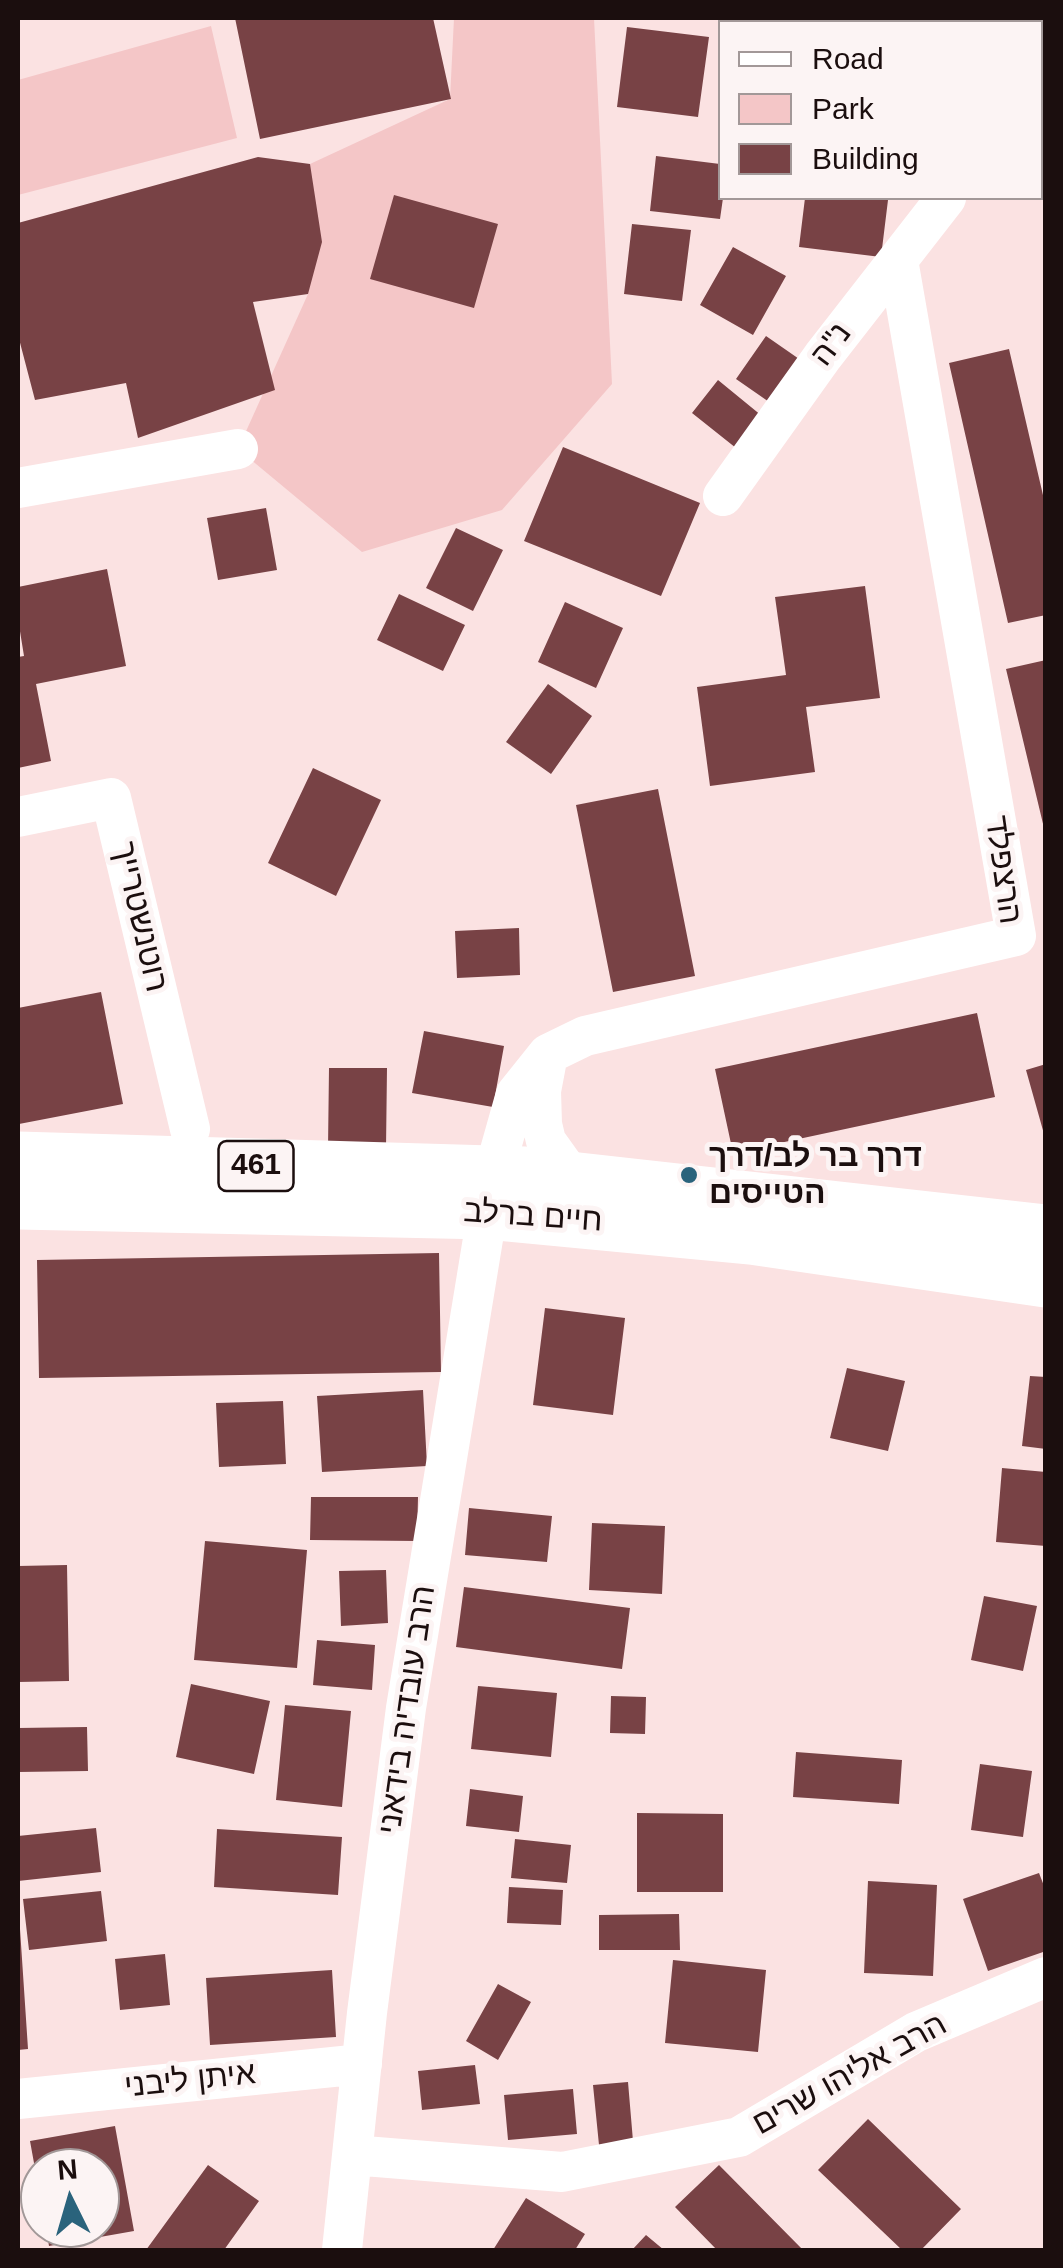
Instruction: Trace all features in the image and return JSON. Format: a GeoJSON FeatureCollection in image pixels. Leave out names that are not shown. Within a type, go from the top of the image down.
{"type":"FeatureCollection","features":[{"type":"Feature","properties":{"kind":"main road","name":"חיים ברלב"},"geometry":{"type":"LineString","coordinates":[[18,1159],[491,1192],[1046,1280]]}},
{"type":"Feature","properties":{"kind":"main road","name":"חיים ברלב"},"geometry":{"type":"LineString","coordinates":[[18,1202],[491,1192],[584,1179],[1046,1232]]}},
{"type":"Feature","properties":{"kind":"street","name":"נ\"ה"},"geometry":{"type":"LineString","coordinates":[[723,496],[823,356],[944,200]]}},
{"type":"Feature","properties":{"kind":"street","name":"הרצפלד"},"geometry":{"type":"LineString","coordinates":[[491,1192],[516,1094],[548,1054],[585,1036],[1016,936],[898,260]]}},
{"type":"Feature","properties":{"kind":"street"},"geometry":{"type":"LineString","coordinates":[[18,488],[238,449]]}},
{"type":"Feature","properties":{"kind":"street","name":"רוטנשטרייך"},"geometry":{"type":"LineString","coordinates":[[18,816],[111,798],[190,1130]]}},
{"type":"Feature","properties":{"kind":"street"},"geometry":{"type":"LineString","coordinates":[[548,1054],[540,1092],[546,1141],[566,1168],[584,1179]]}},
{"type":"Feature","properties":{"kind":"street","name":"הרב עובדיה בידאני"},"geometry":{"type":"LineString","coordinates":[[342,2250],[406,1708],[491,1192]]}},
{"type":"Feature","properties":{"kind":"street","name":"הרב אליהו שרים"},"geometry":{"type":"LineString","coordinates":[[352,2155],[562,2172],[739,2138],[916,2032],[1046,1977]]}},
{"type":"Feature","properties":{"kind":"street","name":"איתן ליבני"},"geometry":{"type":"LineString","coordinates":[[18,2099],[362,2064]]}},
{"type":"Feature","properties":{"kind":"green space"},"geometry":{"type":"Polygon","coordinates":[[[454,18],[594,18],[612,384],[502,510],[362,552],[238,449],[308,294],[310,164],[450,99],[454,18]]]}},
{"type":"Feature","properties":{"kind":"green space"},"geometry":{"type":"Polygon","coordinates":[[[211,26],[237,138],[18,195],[18,80],[211,26]]]}},
{"type":"Feature","properties":{"kind":"building"},"geometry":{"type":"Polygon","coordinates":[[[235,18],[433,18],[451,99],[260,139],[235,18]]]}},
{"type":"Feature","properties":{"kind":"building"},"geometry":{"type":"Polygon","coordinates":[[[1046,18],[1046,29],[1043,30],[1043,20],[920,20],[1046,18]]]}},
{"type":"Feature","properties":{"kind":"building"},"geometry":{"type":"Polygon","coordinates":[[[627,27],[709,37],[698,117],[617,107],[627,27]]]}},
{"type":"Feature","properties":{"kind":"building"},"geometry":{"type":"Polygon","coordinates":[[[1043,85],[1046,85],[1043,120],[1043,85]]]}},
{"type":"Feature","properties":{"kind":"building"},"geometry":{"type":"Polygon","coordinates":[[[656,156],[718,164],[718,200],[723,200],[720,219],[650,211],[656,156]]]}},
{"type":"Feature","properties":{"kind":"building"},"geometry":{"type":"Polygon","coordinates":[[[258,157],[310,164],[322,242],[308,294],[253,302],[275,390],[138,438],[126,383],[35,400],[18,335],[18,223],[258,157]]]}},
{"type":"Feature","properties":{"kind":"building"},"geometry":{"type":"Polygon","coordinates":[[[394,195],[498,224],[474,308],[370,279],[394,195]]]}},
{"type":"Feature","properties":{"kind":"building"},"geometry":{"type":"Polygon","coordinates":[[[805,200],[888,200],[881,257],[799,247],[805,200]]]}},
{"type":"Feature","properties":{"kind":"building"},"geometry":{"type":"Polygon","coordinates":[[[632,224],[691,230],[682,301],[624,294],[632,224]]]}},
{"type":"Feature","properties":{"kind":"building"},"geometry":{"type":"Polygon","coordinates":[[[733,247],[786,276],[753,335],[700,305],[733,247]]]}},
{"type":"Feature","properties":{"kind":"building"},"geometry":{"type":"Polygon","coordinates":[[[766,336],[802,361],[772,404],[736,379],[766,336]]]}},
{"type":"Feature","properties":{"kind":"building"},"geometry":{"type":"Polygon","coordinates":[[[1009,349],[1046,508],[1046,615],[1008,623],[949,363],[1009,349]]]}},
{"type":"Feature","properties":{"kind":"building"},"geometry":{"type":"Polygon","coordinates":[[[718,380],[762,416],[736,448],[692,413],[718,380]]]}},
{"type":"Feature","properties":{"kind":"building"},"geometry":{"type":"Polygon","coordinates":[[[563,447],[700,503],[661,596],[524,541],[563,447]]]}},
{"type":"Feature","properties":{"kind":"building"},"geometry":{"type":"Polygon","coordinates":[[[266,508],[277,570],[218,580],[207,518],[266,508]]]}},
{"type":"Feature","properties":{"kind":"building"},"geometry":{"type":"Polygon","coordinates":[[[456,528],[503,550],[473,611],[426,588],[456,528]]]}},
{"type":"Feature","properties":{"kind":"building"},"geometry":{"type":"Polygon","coordinates":[[[107,569],[126,666],[36,684],[51,761],[18,768],[18,657],[24,656],[18,587],[107,569]]]}},
{"type":"Feature","properties":{"kind":"building"},"geometry":{"type":"Polygon","coordinates":[[[865,586],[880,698],[806,707],[815,772],[710,786],[697,687],[786,675],[775,597],[865,586]]]}},
{"type":"Feature","properties":{"kind":"building"},"geometry":{"type":"Polygon","coordinates":[[[399,594],[465,625],[443,671],[377,640],[399,594]]]}},
{"type":"Feature","properties":{"kind":"building"},"geometry":{"type":"Polygon","coordinates":[[[565,602],[623,628],[596,688],[538,662],[565,602]]]}},
{"type":"Feature","properties":{"kind":"building"},"geometry":{"type":"Polygon","coordinates":[[[1046,660],[1046,828],[1044,828],[1006,669],[1046,660]]]}},
{"type":"Feature","properties":{"kind":"building"},"geometry":{"type":"Polygon","coordinates":[[[548,684],[592,716],[551,774],[506,742],[548,684]]]}},
{"type":"Feature","properties":{"kind":"building"},"geometry":{"type":"Polygon","coordinates":[[[313,768],[381,800],[336,896],[268,863],[313,768]]]}},
{"type":"Feature","properties":{"kind":"building"},"geometry":{"type":"Polygon","coordinates":[[[658,789],[695,976],[613,992],[576,805],[658,789]]]}},
{"type":"Feature","properties":{"kind":"building"},"geometry":{"type":"Polygon","coordinates":[[[519,928],[520,975],[457,978],[455,931],[519,928]]]}},
{"type":"Feature","properties":{"kind":"building"},"geometry":{"type":"Polygon","coordinates":[[[101,992],[123,1104],[19,1124],[18,1008],[101,992]]]}},
{"type":"Feature","properties":{"kind":"building"},"geometry":{"type":"Polygon","coordinates":[[[977,1013],[995,1097],[733,1153],[715,1069],[977,1013]]]}},
{"type":"Feature","properties":{"kind":"building"},"geometry":{"type":"Polygon","coordinates":[[[424,1031],[504,1046],[493,1107],[412,1093],[424,1031]]]}},
{"type":"Feature","properties":{"kind":"building"},"geometry":{"type":"Polygon","coordinates":[[[1046,1064],[1046,1134],[1044,1134],[1026,1070],[1046,1064]]]}},
{"type":"Feature","properties":{"kind":"building"},"geometry":{"type":"Polygon","coordinates":[[[329,1068],[387,1068],[386,1148],[328,1148],[329,1068]]]}},
{"type":"Feature","properties":{"kind":"building"},"geometry":{"type":"Polygon","coordinates":[[[439,1253],[441,1372],[39,1378],[37,1260],[439,1253]]]}},
{"type":"Feature","properties":{"kind":"building"},"geometry":{"type":"Polygon","coordinates":[[[545,1308],[625,1318],[613,1415],[533,1405],[545,1308]]]}},
{"type":"Feature","properties":{"kind":"building"},"geometry":{"type":"Polygon","coordinates":[[[847,1368],[905,1381],[888,1451],[830,1438],[847,1368]]]}},
{"type":"Feature","properties":{"kind":"building"},"geometry":{"type":"Polygon","coordinates":[[[1030,1376],[1046,1377],[1046,1449],[1022,1446],[1030,1376]]]}},
{"type":"Feature","properties":{"kind":"building"},"geometry":{"type":"Polygon","coordinates":[[[423,1390],[427,1466],[322,1472],[317,1396],[423,1390]]]}},
{"type":"Feature","properties":{"kind":"building"},"geometry":{"type":"Polygon","coordinates":[[[283,1401],[286,1464],[219,1467],[216,1403],[283,1401]]]}},
{"type":"Feature","properties":{"kind":"building"},"geometry":{"type":"Polygon","coordinates":[[[1002,1468],[1046,1472],[1046,1546],[996,1542],[1002,1468]]]}},
{"type":"Feature","properties":{"kind":"building"},"geometry":{"type":"Polygon","coordinates":[[[311,1497],[418,1497],[417,1541],[310,1540],[311,1497]]]}},
{"type":"Feature","properties":{"kind":"building"},"geometry":{"type":"Polygon","coordinates":[[[469,1508],[552,1516],[547,1562],[465,1555],[469,1508]]]}},
{"type":"Feature","properties":{"kind":"building"},"geometry":{"type":"Polygon","coordinates":[[[592,1523],[665,1526],[662,1594],[589,1590],[592,1523]]]}},
{"type":"Feature","properties":{"kind":"building"},"geometry":{"type":"Polygon","coordinates":[[[205,1541],[307,1550],[297,1668],[194,1660],[205,1541]]]}},
{"type":"Feature","properties":{"kind":"building"},"geometry":{"type":"Polygon","coordinates":[[[67,1565],[69,1681],[18,1682],[18,1566],[67,1565]]]}},
{"type":"Feature","properties":{"kind":"building"},"geometry":{"type":"Polygon","coordinates":[[[386,1570],[388,1623],[341,1626],[339,1571],[386,1570]]]}},
{"type":"Feature","properties":{"kind":"building"},"geometry":{"type":"Polygon","coordinates":[[[464,1587],[630,1608],[622,1669],[456,1647],[464,1587]]]}},
{"type":"Feature","properties":{"kind":"building"},"geometry":{"type":"Polygon","coordinates":[[[984,1596],[1037,1606],[1023,1671],[971,1660],[984,1596]]]}},
{"type":"Feature","properties":{"kind":"building"},"geometry":{"type":"Polygon","coordinates":[[[317,1640],[375,1645],[372,1690],[313,1685],[317,1640]]]}},
{"type":"Feature","properties":{"kind":"building"},"geometry":{"type":"Polygon","coordinates":[[[191,1684],[270,1701],[254,1774],[176,1757],[191,1684]]]}},
{"type":"Feature","properties":{"kind":"building"},"geometry":{"type":"Polygon","coordinates":[[[478,1686],[557,1693],[551,1757],[471,1749],[478,1686]]]}},
{"type":"Feature","properties":{"kind":"building"},"geometry":{"type":"Polygon","coordinates":[[[611,1696],[646,1697],[645,1734],[610,1733],[611,1696]]]}},
{"type":"Feature","properties":{"kind":"building"},"geometry":{"type":"Polygon","coordinates":[[[285,1705],[351,1711],[342,1807],[276,1800],[285,1705]]]}},
{"type":"Feature","properties":{"kind":"building"},"geometry":{"type":"Polygon","coordinates":[[[87,1727],[88,1771],[18,1772],[18,1728],[87,1727]]]}},
{"type":"Feature","properties":{"kind":"building"},"geometry":{"type":"Polygon","coordinates":[[[796,1752],[902,1760],[899,1804],[793,1797],[796,1752]]]}},
{"type":"Feature","properties":{"kind":"building"},"geometry":{"type":"Polygon","coordinates":[[[980,1764],[1032,1771],[1023,1837],[971,1830],[980,1764]]]}},
{"type":"Feature","properties":{"kind":"building"},"geometry":{"type":"Polygon","coordinates":[[[470,1789],[523,1796],[519,1832],[466,1826],[470,1789]]]}},
{"type":"Feature","properties":{"kind":"building"},"geometry":{"type":"Polygon","coordinates":[[[637,1813],[723,1814],[723,1892],[637,1892],[637,1813]]]}},
{"type":"Feature","properties":{"kind":"building"},"geometry":{"type":"Polygon","coordinates":[[[96,1828],[101,1872],[18,1881],[18,1836],[96,1828]]]}},
{"type":"Feature","properties":{"kind":"building"},"geometry":{"type":"Polygon","coordinates":[[[217,1829],[342,1837],[338,1895],[214,1887],[217,1829]]]}},
{"type":"Feature","properties":{"kind":"building"},"geometry":{"type":"Polygon","coordinates":[[[515,1839],[571,1845],[567,1883],[511,1878],[515,1839]]]}},
{"type":"Feature","properties":{"kind":"building"},"geometry":{"type":"Polygon","coordinates":[[[1039,1873],[1046,1891],[1046,1951],[988,1971],[963,1899],[1039,1873]]]}},
{"type":"Feature","properties":{"kind":"building"},"geometry":{"type":"Polygon","coordinates":[[[868,1881],[937,1885],[933,1976],[864,1973],[868,1881]]]}},
{"type":"Feature","properties":{"kind":"building"},"geometry":{"type":"Polygon","coordinates":[[[509,1887],[563,1890],[561,1925],[507,1923],[509,1887]]]}},
{"type":"Feature","properties":{"kind":"building"},"geometry":{"type":"Polygon","coordinates":[[[101,1891],[107,1941],[29,1950],[23,1899],[101,1891]]]}},
{"type":"Feature","properties":{"kind":"building"},"geometry":{"type":"Polygon","coordinates":[[[679,1914],[680,1950],[599,1950],[599,1915],[679,1914]]]}},
{"type":"Feature","properties":{"kind":"building"},"geometry":{"type":"Polygon","coordinates":[[[18,1930],[28,2049],[18,2050],[18,1930]]]}},
{"type":"Feature","properties":{"kind":"building"},"geometry":{"type":"Polygon","coordinates":[[[165,1954],[170,2005],[120,2010],[115,1959],[165,1954]]]}},
{"type":"Feature","properties":{"kind":"building"},"geometry":{"type":"Polygon","coordinates":[[[673,1960],[766,1970],[758,2052],[665,2043],[673,1960]]]}},
{"type":"Feature","properties":{"kind":"building"},"geometry":{"type":"Polygon","coordinates":[[[332,1970],[336,2037],[210,2045],[206,1978],[332,1970]]]}},
{"type":"Feature","properties":{"kind":"building"},"geometry":{"type":"Polygon","coordinates":[[[498,1984],[531,2002],[498,2060],[466,2041],[498,1984]]]}},
{"type":"Feature","properties":{"kind":"building"},"geometry":{"type":"Polygon","coordinates":[[[475,2065],[480,2104],[422,2110],[418,2071],[475,2065]]]}},
{"type":"Feature","properties":{"kind":"building"},"geometry":{"type":"Polygon","coordinates":[[[628,2082],[633,2141],[599,2145],[593,2085],[628,2082]]]}},
{"type":"Feature","properties":{"kind":"building"},"geometry":{"type":"Polygon","coordinates":[[[573,2089],[577,2134],[508,2140],[504,2095],[573,2089]]]}},
{"type":"Feature","properties":{"kind":"building"},"geometry":{"type":"Polygon","coordinates":[[[868,2119],[961,2209],[921,2250],[902,2250],[818,2170],[868,2119]]]}},
{"type":"Feature","properties":{"kind":"building"},"geometry":{"type":"Polygon","coordinates":[[[115,2126],[119,2148],[31,2148],[30,2141],[115,2126]]]}},
{"type":"Feature","properties":{"kind":"building"},"geometry":{"type":"Polygon","coordinates":[[[120,2154],[134,2231],[120,2233],[120,2154]]]}},
{"type":"Feature","properties":{"kind":"building"},"geometry":{"type":"Polygon","coordinates":[[[208,2165],[259,2201],[224,2250],[146,2250],[208,2165]]]}},
{"type":"Feature","properties":{"kind":"building"},"geometry":{"type":"Polygon","coordinates":[[[719,2165],[803,2250],[717,2250],[675,2207],[719,2165]]]}},
{"type":"Feature","properties":{"kind":"building"},"geometry":{"type":"Polygon","coordinates":[[[526,2198],[585,2234],[575,2250],[493,2250],[526,2198]]]}},
{"type":"Feature","properties":{"kind":"building"},"geometry":{"type":"Polygon","coordinates":[[[646,2235],[664,2250],[632,2250],[646,2235]]]}},
{"type":"Feature","properties":{"kind":"place","name":"דרך בר לב/דרך הטייסים"},"geometry":{"type":"Point","coordinates":[689,1175]}}]}
